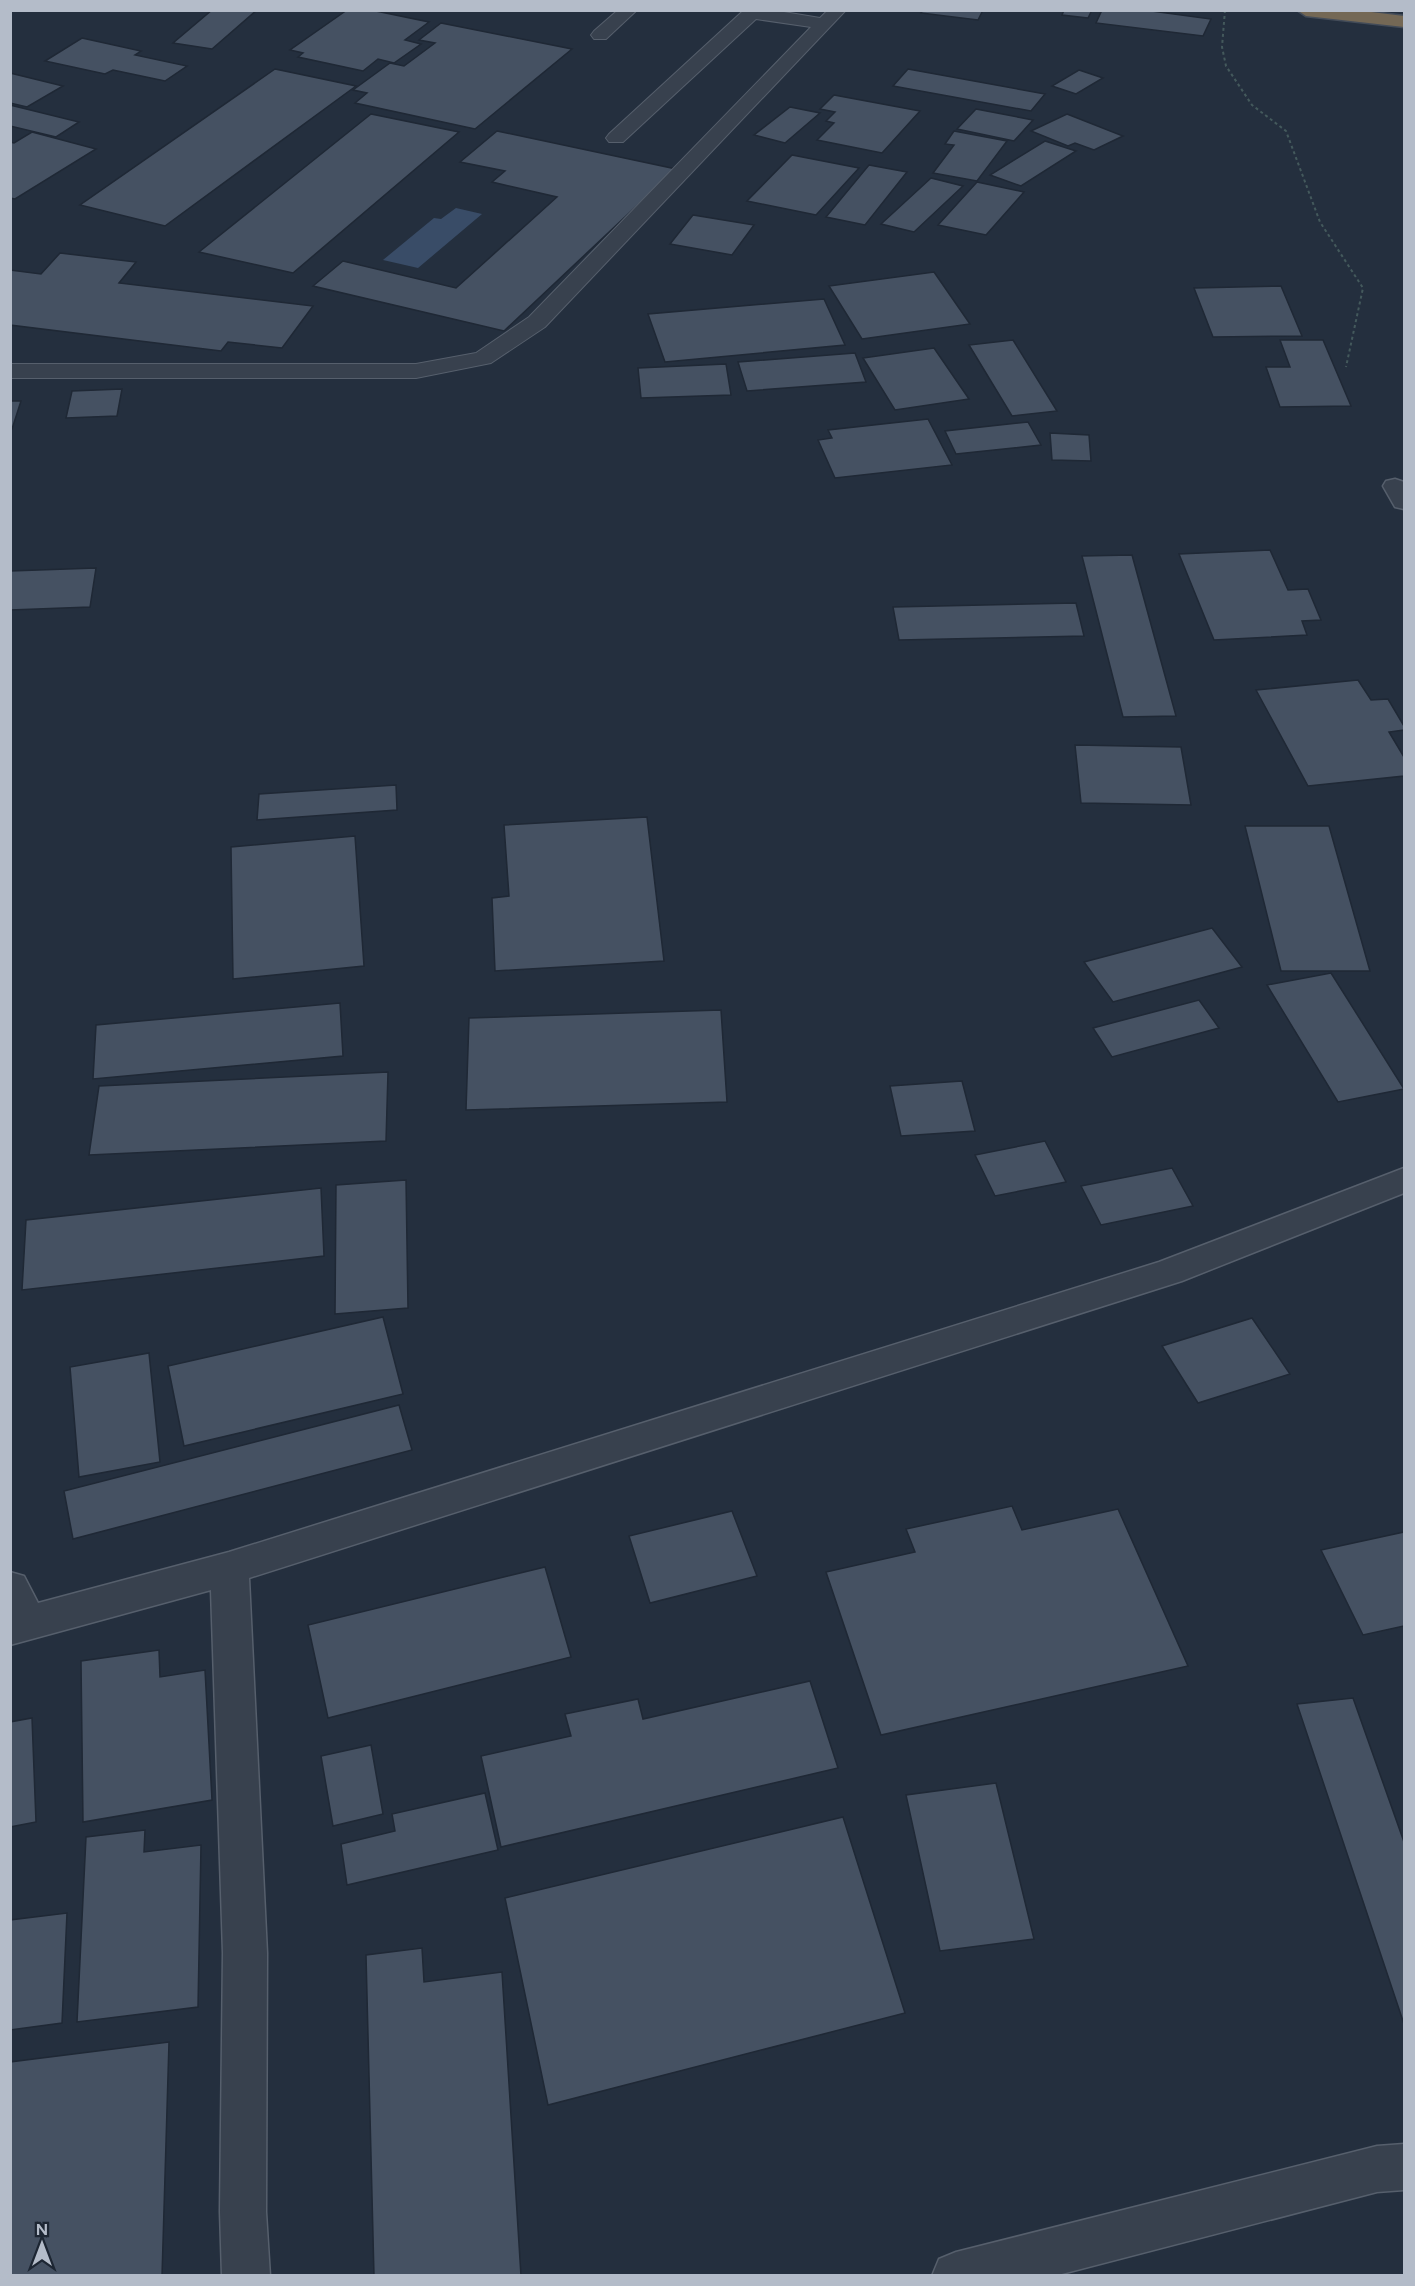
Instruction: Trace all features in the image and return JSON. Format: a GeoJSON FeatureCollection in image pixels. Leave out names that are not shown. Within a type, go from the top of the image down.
{"type":"FeatureCollection","features":[{"type":"Feature","properties":{"kind":"highway"},"geometry":{"type":"LineString","coordinates":[[1306,10],[1404,22]]}},
{"type":"Feature","properties":{"kind":"street"},"geometry":{"type":"LineString","coordinates":[[10,1588],[19,1625],[229,1568],[1170,1272],[1404,1180]]}},
{"type":"Feature","properties":{"kind":"street"},"geometry":{"type":"LineString","coordinates":[[229,1568],[245,1953],[243,2212],[246,2276]]}},
{"type":"Feature","properties":{"kind":"street"},"geometry":{"type":"LineString","coordinates":[[956,2276],[1377,2169],[1404,2167]]}},
{"type":"Feature","properties":{"kind":"lane"},"geometry":{"type":"LineString","coordinates":[[600,35],[629,10]]}},
{"type":"Feature","properties":{"kind":"lane"},"geometry":{"type":"LineString","coordinates":[[616,138],[754,12],[831,17]]}},
{"type":"Feature","properties":{"kind":"lane"},"geometry":{"type":"LineString","coordinates":[[10,371],[417,371],[483,358],[537,322],[831,17]]}},
{"type":"Feature","properties":{"kind":"path"},"geometry":{"type":"LineString","coordinates":[[1225,10],[1222,47],[1226,66],[1252,105],[1286,131],[1320,222],[1363,288],[1346,367]]}},
{"type":"Feature","properties":{"kind":"water"},"geometry":{"type":"Polygon","coordinates":[[[456,208],[482,214],[418,268],[383,260],[434,218],[441,219],[456,208]]]}},
{"type":"Feature","properties":{"kind":"building"},"geometry":{"type":"Polygon","coordinates":[[[212,10],[257,10],[212,49],[173,43],[212,10]]]}},
{"type":"Feature","properties":{"kind":"building"},"geometry":{"type":"Polygon","coordinates":[[[347,10],[371,10],[429,22],[405,40],[421,44],[394,63],[378,59],[363,71],[298,57],[303,53],[290,50],[347,10]]]}},
{"type":"Feature","properties":{"kind":"building"},"geometry":{"type":"Polygon","coordinates":[[[923,10],[983,10],[978,20],[921,13],[923,10]]]}},
{"type":"Feature","properties":{"kind":"building"},"geometry":{"type":"Polygon","coordinates":[[[1064,10],[1092,10],[1088,18],[1062,15],[1064,10]]]}},
{"type":"Feature","properties":{"kind":"building"},"geometry":{"type":"Polygon","coordinates":[[[1102,10],[1144,10],[1211,19],[1203,36],[1096,23],[1102,10]]]}},
{"type":"Feature","properties":{"kind":"building"},"geometry":{"type":"Polygon","coordinates":[[[441,23],[572,49],[475,129],[355,103],[367,93],[353,90],[390,63],[404,66],[435,43],[419,40],[441,23]]]}},
{"type":"Feature","properties":{"kind":"building"},"geometry":{"type":"Polygon","coordinates":[[[82,38],[141,51],[135,55],[187,66],[165,81],[113,70],[105,74],[45,61],[82,38]]]}},
{"type":"Feature","properties":{"kind":"building"},"geometry":{"type":"Polygon","coordinates":[[[275,69],[356,86],[165,226],[80,205],[275,69]]]}},
{"type":"Feature","properties":{"kind":"building"},"geometry":{"type":"Polygon","coordinates":[[[908,69],[1045,94],[1031,111],[893,86],[908,69]]]}},
{"type":"Feature","properties":{"kind":"building"},"geometry":{"type":"Polygon","coordinates":[[[1079,70],[1103,78],[1076,94],[1052,86],[1079,70]]]}},
{"type":"Feature","properties":{"kind":"building"},"geometry":{"type":"Polygon","coordinates":[[[10,73],[63,86],[27,107],[10,103],[10,73]]]}},
{"type":"Feature","properties":{"kind":"building"},"geometry":{"type":"Polygon","coordinates":[[[834,95],[920,111],[882,153],[817,140],[834,123],[826,121],[835,112],[820,109],[834,95]]]}},
{"type":"Feature","properties":{"kind":"building"},"geometry":{"type":"Polygon","coordinates":[[[10,105],[79,122],[56,137],[10,126],[10,105]]]}},
{"type":"Feature","properties":{"kind":"building"},"geometry":{"type":"Polygon","coordinates":[[[790,107],[820,113],[785,143],[754,135],[790,107]]]}},
{"type":"Feature","properties":{"kind":"building"},"geometry":{"type":"Polygon","coordinates":[[[976,109],[1033,120],[1014,141],[957,129],[976,109]]]}},
{"type":"Feature","properties":{"kind":"building"},"geometry":{"type":"Polygon","coordinates":[[[371,114],[459,132],[293,273],[199,252],[371,114]]]}},
{"type":"Feature","properties":{"kind":"building"},"geometry":{"type":"Polygon","coordinates":[[[1067,114],[1123,136],[1094,150],[1075,143],[1068,146],[1031,131],[1067,114]]]}},
{"type":"Feature","properties":{"kind":"building"},"geometry":{"type":"Polygon","coordinates":[[[497,131],[676,169],[504,331],[313,286],[343,261],[456,288],[557,197],[492,182],[505,171],[460,162],[497,131]]]}},
{"type":"Feature","properties":{"kind":"building"},"geometry":{"type":"Polygon","coordinates":[[[954,131],[1007,141],[977,181],[933,173],[954,145],[945,144],[954,131]]]}},
{"type":"Feature","properties":{"kind":"building"},"geometry":{"type":"Polygon","coordinates":[[[32,132],[96,149],[15,199],[10,198],[10,142],[14,143],[32,132]]]}},
{"type":"Feature","properties":{"kind":"building"},"geometry":{"type":"Polygon","coordinates":[[[1045,141],[1076,151],[1021,186],[990,175],[1045,141]]]}},
{"type":"Feature","properties":{"kind":"building"},"geometry":{"type":"Polygon","coordinates":[[[792,155],[859,168],[816,215],[747,201],[792,155]]]}},
{"type":"Feature","properties":{"kind":"building"},"geometry":{"type":"Polygon","coordinates":[[[869,165],[907,172],[865,225],[826,217],[869,165]]]}},
{"type":"Feature","properties":{"kind":"building"},"geometry":{"type":"Polygon","coordinates":[[[931,178],[963,186],[914,232],[881,224],[931,178]]]}},
{"type":"Feature","properties":{"kind":"building"},"geometry":{"type":"Polygon","coordinates":[[[977,182],[1024,192],[986,235],[938,225],[977,182]]]}},
{"type":"Feature","properties":{"kind":"building"},"geometry":{"type":"Polygon","coordinates":[[[693,215],[754,225],[732,255],[670,244],[693,215]]]}},
{"type":"Feature","properties":{"kind":"building"},"geometry":{"type":"Polygon","coordinates":[[[60,253],[136,262],[119,283],[313,306],[282,348],[228,342],[221,351],[10,325],[10,270],[41,274],[60,253]]]}},
{"type":"Feature","properties":{"kind":"building"},"geometry":{"type":"Polygon","coordinates":[[[934,272],[970,324],[862,339],[829,286],[934,272]]]}},
{"type":"Feature","properties":{"kind":"building"},"geometry":{"type":"Polygon","coordinates":[[[1281,286],[1302,336],[1213,337],[1194,288],[1281,286]]]}},
{"type":"Feature","properties":{"kind":"building"},"geometry":{"type":"Polygon","coordinates":[[[824,299],[845,345],[665,362],[648,314],[824,299]]]}},
{"type":"Feature","properties":{"kind":"building"},"geometry":{"type":"Polygon","coordinates":[[[1013,340],[1057,411],[1012,416],[969,345],[1013,340]]]}},
{"type":"Feature","properties":{"kind":"building"},"geometry":{"type":"Polygon","coordinates":[[[1280,340],[1323,340],[1351,406],[1280,407],[1266,367],[1290,367],[1280,340]]]}},
{"type":"Feature","properties":{"kind":"building"},"geometry":{"type":"Polygon","coordinates":[[[934,348],[969,399],[895,410],[863,358],[934,348]]]}},
{"type":"Feature","properties":{"kind":"building"},"geometry":{"type":"Polygon","coordinates":[[[855,353],[866,382],[747,391],[738,362],[855,353]]]}},
{"type":"Feature","properties":{"kind":"building"},"geometry":{"type":"Polygon","coordinates":[[[726,364],[731,395],[641,398],[638,368],[726,364]]]}},
{"type":"Feature","properties":{"kind":"building"},"geometry":{"type":"Polygon","coordinates":[[[122,389],[117,416],[66,418],[72,391],[122,389]]]}},
{"type":"Feature","properties":{"kind":"building"},"geometry":{"type":"Polygon","coordinates":[[[10,401],[21,401],[12,429],[10,429],[10,401]]]}},
{"type":"Feature","properties":{"kind":"building"},"geometry":{"type":"Polygon","coordinates":[[[928,419],[952,465],[835,478],[818,440],[832,438],[828,430],[928,419]]]}},
{"type":"Feature","properties":{"kind":"building"},"geometry":{"type":"Polygon","coordinates":[[[1028,422],[1041,445],[956,454],[945,431],[1028,422]]]}},
{"type":"Feature","properties":{"kind":"building"},"geometry":{"type":"Polygon","coordinates":[[[1050,433],[1089,435],[1091,461],[1052,460],[1050,433]]]}},
{"type":"Feature","properties":{"kind":"building"},"geometry":{"type":"Polygon","coordinates":[[[1270,550],[1288,590],[1308,589],[1321,620],[1302,621],[1307,635],[1214,640],[1179,554],[1270,550]]]}},
{"type":"Feature","properties":{"kind":"building"},"geometry":{"type":"Polygon","coordinates":[[[1132,555],[1176,716],[1123,717],[1082,556],[1132,555]]]}},
{"type":"Feature","properties":{"kind":"building"},"geometry":{"type":"Polygon","coordinates":[[[96,568],[90,607],[10,610],[10,571],[96,568]]]}},
{"type":"Feature","properties":{"kind":"building"},"geometry":{"type":"Polygon","coordinates":[[[1076,603],[1084,636],[899,640],[893,607],[1076,603]]]}},
{"type":"Feature","properties":{"kind":"building"},"geometry":{"type":"Polygon","coordinates":[[[1358,680],[1371,700],[1388,699],[1404,726],[1404,730],[1389,732],[1404,757],[1404,776],[1308,786],[1256,690],[1358,680]]]}},
{"type":"Feature","properties":{"kind":"building"},"geometry":{"type":"Polygon","coordinates":[[[1075,745],[1181,747],[1191,805],[1081,803],[1075,745]]]}},
{"type":"Feature","properties":{"kind":"building"},"geometry":{"type":"Polygon","coordinates":[[[396,785],[397,810],[257,820],[259,794],[396,785]]]}},
{"type":"Feature","properties":{"kind":"building"},"geometry":{"type":"Polygon","coordinates":[[[647,817],[664,961],[495,971],[492,898],[509,896],[504,825],[647,817]]]}},
{"type":"Feature","properties":{"kind":"building"},"geometry":{"type":"Polygon","coordinates":[[[1245,826],[1329,826],[1370,971],[1281,971],[1245,826]]]}},
{"type":"Feature","properties":{"kind":"building"},"geometry":{"type":"Polygon","coordinates":[[[355,836],[364,966],[233,979],[231,847],[355,836]]]}},
{"type":"Feature","properties":{"kind":"building"},"geometry":{"type":"Polygon","coordinates":[[[1212,928],[1242,967],[1113,1002],[1084,962],[1212,928]]]}},
{"type":"Feature","properties":{"kind":"building"},"geometry":{"type":"Polygon","coordinates":[[[1331,973],[1404,1089],[1338,1102],[1267,985],[1331,973]]]}},
{"type":"Feature","properties":{"kind":"building"},"geometry":{"type":"Polygon","coordinates":[[[1199,1000],[1219,1028],[1112,1057],[1093,1028],[1199,1000]]]}},
{"type":"Feature","properties":{"kind":"building"},"geometry":{"type":"Polygon","coordinates":[[[340,1003],[343,1056],[93,1079],[96,1025],[340,1003]]]}},
{"type":"Feature","properties":{"kind":"building"},"geometry":{"type":"Polygon","coordinates":[[[721,1010],[727,1102],[466,1110],[469,1018],[721,1010]]]}},
{"type":"Feature","properties":{"kind":"building"},"geometry":{"type":"Polygon","coordinates":[[[388,1072],[386,1141],[89,1155],[99,1086],[388,1072]]]}},
{"type":"Feature","properties":{"kind":"building"},"geometry":{"type":"Polygon","coordinates":[[[962,1081],[975,1131],[901,1136],[890,1086],[962,1081]]]}},
{"type":"Feature","properties":{"kind":"building"},"geometry":{"type":"Polygon","coordinates":[[[1045,1141],[1066,1182],[995,1196],[975,1155],[1045,1141]]]}},
{"type":"Feature","properties":{"kind":"building"},"geometry":{"type":"Polygon","coordinates":[[[1172,1168],[1193,1206],[1101,1225],[1081,1186],[1172,1168]]]}},
{"type":"Feature","properties":{"kind":"building"},"geometry":{"type":"Polygon","coordinates":[[[406,1180],[408,1308],[335,1314],[336,1185],[406,1180]]]}},
{"type":"Feature","properties":{"kind":"building"},"geometry":{"type":"Polygon","coordinates":[[[321,1188],[324,1256],[22,1290],[26,1220],[321,1188]]]}},
{"type":"Feature","properties":{"kind":"building"},"geometry":{"type":"Polygon","coordinates":[[[383,1317],[403,1394],[184,1446],[168,1366],[383,1317]]]}},
{"type":"Feature","properties":{"kind":"building"},"geometry":{"type":"Polygon","coordinates":[[[1252,1318],[1290,1374],[1198,1403],[1162,1346],[1252,1318]]]}},
{"type":"Feature","properties":{"kind":"building"},"geometry":{"type":"Polygon","coordinates":[[[149,1353],[160,1462],[79,1477],[70,1367],[149,1353]]]}},
{"type":"Feature","properties":{"kind":"building"},"geometry":{"type":"Polygon","coordinates":[[[399,1405],[412,1450],[73,1539],[64,1491],[399,1405]]]}},
{"type":"Feature","properties":{"kind":"building"},"geometry":{"type":"Polygon","coordinates":[[[1012,1506],[1022,1530],[1118,1509],[1188,1666],[881,1735],[826,1572],[915,1552],[906,1529],[1012,1506]]]}},
{"type":"Feature","properties":{"kind":"building"},"geometry":{"type":"Polygon","coordinates":[[[732,1511],[757,1576],[650,1603],[629,1536],[732,1511]]]}},
{"type":"Feature","properties":{"kind":"building"},"geometry":{"type":"Polygon","coordinates":[[[1404,1532],[1404,1626],[1363,1635],[1321,1550],[1404,1532]]]}},
{"type":"Feature","properties":{"kind":"building"},"geometry":{"type":"Polygon","coordinates":[[[545,1567],[571,1657],[328,1718],[308,1625],[545,1567]]]}},
{"type":"Feature","properties":{"kind":"building"},"geometry":{"type":"Polygon","coordinates":[[[159,1650],[160,1677],[205,1670],[212,1800],[83,1822],[81,1661],[159,1650]]]}},
{"type":"Feature","properties":{"kind":"building"},"geometry":{"type":"Polygon","coordinates":[[[810,1681],[838,1768],[501,1847],[481,1756],[571,1736],[565,1714],[638,1699],[643,1719],[810,1681]]]}},
{"type":"Feature","properties":{"kind":"building"},"geometry":{"type":"Polygon","coordinates":[[[1353,1698],[1404,1842],[1404,2024],[1297,1704],[1353,1698]]]}},
{"type":"Feature","properties":{"kind":"building"},"geometry":{"type":"Polygon","coordinates":[[[32,1718],[36,1822],[10,1827],[10,1722],[32,1718]]]}},
{"type":"Feature","properties":{"kind":"building"},"geometry":{"type":"Polygon","coordinates":[[[371,1745],[383,1814],[333,1826],[321,1756],[371,1745]]]}},
{"type":"Feature","properties":{"kind":"building"},"geometry":{"type":"Polygon","coordinates":[[[996,1783],[1034,1939],[940,1951],[906,1795],[996,1783]]]}},
{"type":"Feature","properties":{"kind":"building"},"geometry":{"type":"Polygon","coordinates":[[[485,1793],[498,1850],[347,1885],[341,1844],[395,1831],[392,1814],[485,1793]]]}},
{"type":"Feature","properties":{"kind":"building"},"geometry":{"type":"Polygon","coordinates":[[[843,1817],[905,2013],[548,2105],[505,1898],[843,1817]]]}},
{"type":"Feature","properties":{"kind":"building"},"geometry":{"type":"Polygon","coordinates":[[[145,1830],[144,1852],[201,1845],[198,2007],[77,2022],[86,1837],[145,1830]]]}},
{"type":"Feature","properties":{"kind":"building"},"geometry":{"type":"Polygon","coordinates":[[[67,1913],[62,2023],[10,2030],[10,1920],[67,1913]]]}},
{"type":"Feature","properties":{"kind":"building"},"geometry":{"type":"Polygon","coordinates":[[[422,1948],[424,1982],[502,1972],[521,2276],[374,2276],[366,1955],[422,1948]]]}},
{"type":"Feature","properties":{"kind":"building"},"geometry":{"type":"Polygon","coordinates":[[[169,2042],[162,2276],[10,2276],[10,2062],[169,2042]]]}}]}
